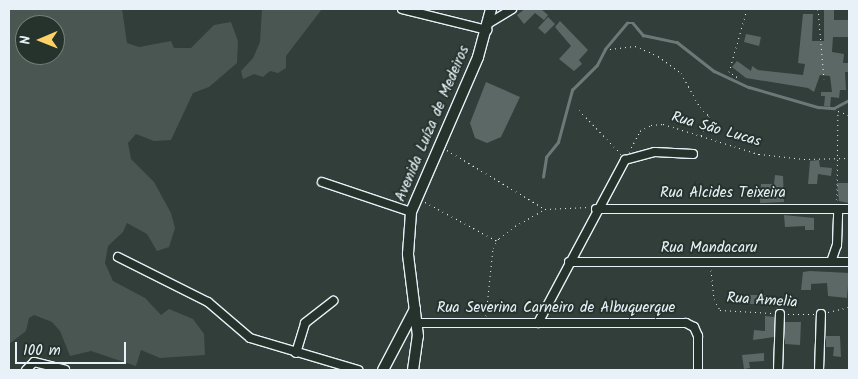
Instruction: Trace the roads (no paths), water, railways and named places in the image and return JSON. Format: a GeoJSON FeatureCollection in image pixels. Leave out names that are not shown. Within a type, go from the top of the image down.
{"type":"FeatureCollection","features":[{"type":"Feature","properties":{"kind":"street"},"geometry":{"type":"LineString","coordinates":[[402,9],[488,27],[512,9]]}},
{"type":"Feature","properties":{"kind":"street","name":"Avenida Luíza de Medeiros"},"geometry":{"type":"LineString","coordinates":[[413,370],[417,323],[408,254],[411,212],[488,27],[491,9]]}},
{"type":"Feature","properties":{"kind":"street"},"geometry":{"type":"LineString","coordinates":[[538,323],[597,208],[625,160],[655,152],[693,154]]}},
{"type":"Feature","properties":{"kind":"street"},"geometry":{"type":"LineString","coordinates":[[322,182],[411,212]]}},
{"type":"Feature","properties":{"kind":"street","name":"Rua Alcides Teixeira"},"geometry":{"type":"LineString","coordinates":[[597,208],[849,209]]}},
{"type":"Feature","properties":{"kind":"street"},"geometry":{"type":"LineString","coordinates":[[831,262],[838,245],[838,209]]}},
{"type":"Feature","properties":{"kind":"street"},"geometry":{"type":"LineString","coordinates":[[118,257],[208,302],[250,338],[358,370]]}},
{"type":"Feature","properties":{"kind":"street","name":"Rua Mandacaru"},"geometry":{"type":"LineString","coordinates":[[569,262],[849,262]]}},
{"type":"Feature","properties":{"kind":"street"},"geometry":{"type":"LineString","coordinates":[[296,353],[305,323],[333,301]]}},
{"type":"Feature","properties":{"kind":"street"},"geometry":{"type":"LineString","coordinates":[[383,370],[415,309]]}},
{"type":"Feature","properties":{"kind":"street"},"geometry":{"type":"LineString","coordinates":[[778,370],[780,314]]}},
{"type":"Feature","properties":{"kind":"street"},"geometry":{"type":"LineString","coordinates":[[819,370],[821,314]]}},
{"type":"Feature","properties":{"kind":"street","name":"Rua Severina Carneiro de Albuquerque"},"geometry":{"type":"LineString","coordinates":[[417,323],[686,323],[694,327],[698,336],[698,370]]}},
{"type":"Feature","properties":{"kind":"street"},"geometry":{"type":"LineString","coordinates":[[26,370],[30,363],[38,362],[65,370]]}},
{"type":"Feature","properties":{"kind":"waterway"},"geometry":{"type":"LineString","coordinates":[[543,177],[546,157],[558,142],[572,90],[597,65],[605,49],[627,23],[633,23],[643,35],[677,42],[714,71],[749,87],[818,107],[834,108],[849,100]]}}]}
